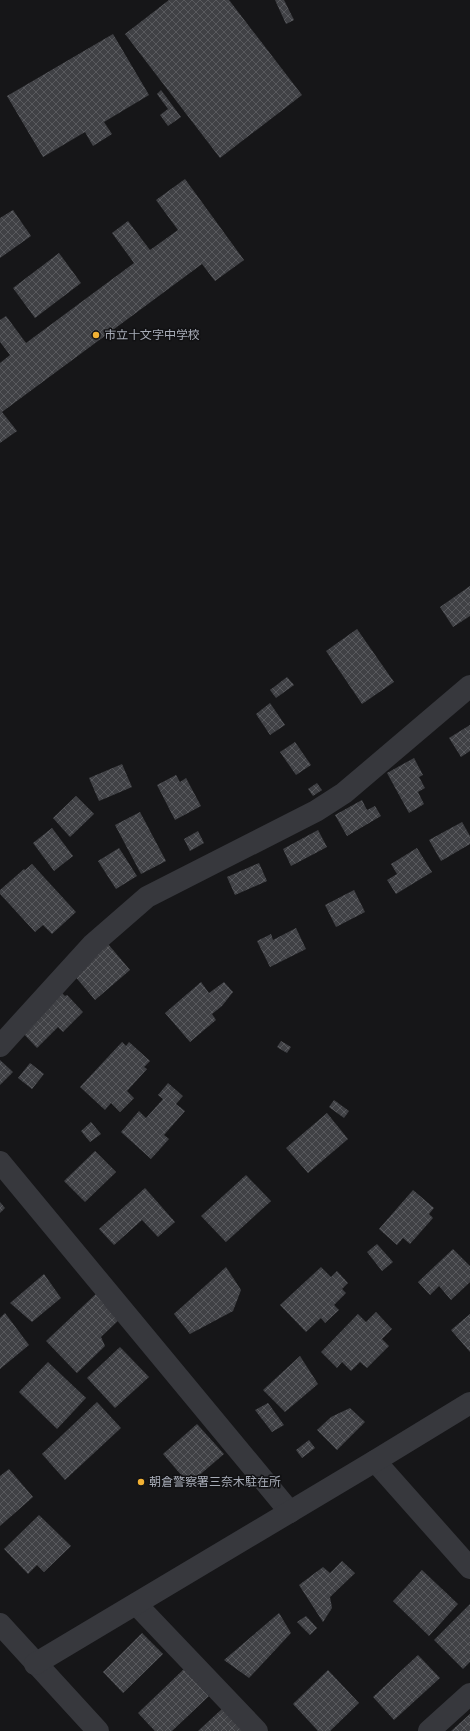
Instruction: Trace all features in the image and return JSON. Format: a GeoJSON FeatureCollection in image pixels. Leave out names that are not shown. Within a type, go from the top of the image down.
{"type":"FeatureCollection","features":[{"type":"Feature","properties":{"kind":"street"},"geometry":{"type":"LineString","coordinates":[[0,1046],[93,944],[147,897],[316,812],[344,793],[470,686]]}},
{"type":"Feature","properties":{"kind":"street"},"geometry":{"type":"LineString","coordinates":[[0,1162],[290,1512]]}},
{"type":"Feature","properties":{"kind":"street"},"geometry":{"type":"LineString","coordinates":[[35,1664],[375,1462],[470,1403]]}},
{"type":"Feature","properties":{"kind":"street"},"geometry":{"type":"LineString","coordinates":[[375,1462],[470,1568]]}},
{"type":"Feature","properties":{"kind":"street"},"geometry":{"type":"LineString","coordinates":[[136,1604],[257,1731]]}},
{"type":"Feature","properties":{"kind":"street"},"geometry":{"type":"LineString","coordinates":[[0,1624],[35,1664],[98,1731]]}},
{"type":"Feature","properties":{"kind":"street"},"geometry":{"type":"LineString","coordinates":[[429,1731],[470,1694]]}},
{"type":"Feature","properties":{"kind":"building"},"geometry":{"type":"Polygon","coordinates":[[[169,0],[229,0],[302,95],[220,158],[125,34],[169,0]]]}},
{"type":"Feature","properties":{"kind":"building"},"geometry":{"type":"Polygon","coordinates":[[[275,0],[284,0],[294,20],[286,24],[275,0]]]}},
{"type":"Feature","properties":{"kind":"building"},"geometry":{"type":"Polygon","coordinates":[[[113,34],[149,95],[104,122],[112,134],[93,146],[85,132],[43,157],[7,96],[113,34]]]}},
{"type":"Feature","properties":{"kind":"building"},"geometry":{"type":"Polygon","coordinates":[[[161,90],[181,117],[168,126],[160,115],[168,109],[157,94],[161,90]]]}},
{"type":"Feature","properties":{"kind":"building"},"geometry":{"type":"Polygon","coordinates":[[[185,179],[244,260],[215,281],[202,264],[2,412],[17,431],[0,443],[0,363],[10,355],[0,342],[0,320],[6,316],[26,343],[134,263],[112,233],[128,221],[150,250],[178,230],[156,200],[185,179]]]}},
{"type":"Feature","properties":{"kind":"building"},"geometry":{"type":"Polygon","coordinates":[[[13,210],[31,236],[0,258],[0,218],[13,210]]]}},
{"type":"Feature","properties":{"kind":"building"},"geometry":{"type":"Polygon","coordinates":[[[59,253],[81,283],[35,318],[13,288],[59,253]]]}},
{"type":"Feature","properties":{"kind":"building"},"geometry":{"type":"Polygon","coordinates":[[[470,586],[470,616],[453,627],[440,607],[470,586]]]}},
{"type":"Feature","properties":{"kind":"building"},"geometry":{"type":"Polygon","coordinates":[[[357,629],[394,682],[362,704],[326,651],[357,629]]]}},
{"type":"Feature","properties":{"kind":"building"},"geometry":{"type":"Polygon","coordinates":[[[287,677],[294,685],[276,698],[270,690],[287,677]]]}},
{"type":"Feature","properties":{"kind":"building"},"geometry":{"type":"Polygon","coordinates":[[[270,703],[285,725],[270,735],[256,714],[270,703]]]}},
{"type":"Feature","properties":{"kind":"building"},"geometry":{"type":"Polygon","coordinates":[[[470,725],[470,751],[461,757],[449,738],[470,725]]]}},
{"type":"Feature","properties":{"kind":"building"},"geometry":{"type":"Polygon","coordinates":[[[295,742],[311,765],[296,775],[280,752],[295,742]]]}},
{"type":"Feature","properties":{"kind":"building"},"geometry":{"type":"Polygon","coordinates":[[[414,758],[423,775],[419,777],[425,788],[418,792],[424,804],[409,813],[387,773],[414,758]]]}},
{"type":"Feature","properties":{"kind":"building"},"geometry":{"type":"Polygon","coordinates":[[[122,764],[132,787],[99,801],[89,778],[122,764]]]}},
{"type":"Feature","properties":{"kind":"building"},"geometry":{"type":"Polygon","coordinates":[[[176,775],[180,782],[186,778],[201,806],[175,820],[157,785],[176,775]]]}},
{"type":"Feature","properties":{"kind":"building"},"geometry":{"type":"Polygon","coordinates":[[[317,783],[322,790],[313,796],[308,789],[317,783]]]}},
{"type":"Feature","properties":{"kind":"building"},"geometry":{"type":"Polygon","coordinates":[[[76,796],[94,814],[70,837],[53,818],[76,796]]]}},
{"type":"Feature","properties":{"kind":"building"},"geometry":{"type":"Polygon","coordinates":[[[362,800],[367,810],[375,806],[381,816],[347,836],[335,815],[362,800]]]}},
{"type":"Feature","properties":{"kind":"building"},"geometry":{"type":"Polygon","coordinates":[[[140,812],[166,861],[141,874],[115,825],[140,812]]]}},
{"type":"Feature","properties":{"kind":"building"},"geometry":{"type":"Polygon","coordinates":[[[462,822],[470,836],[470,844],[441,861],[429,840],[462,822]]]}},
{"type":"Feature","properties":{"kind":"building"},"geometry":{"type":"Polygon","coordinates":[[[52,828],[73,856],[54,871],[33,843],[52,828]]]}},
{"type":"Feature","properties":{"kind":"building"},"geometry":{"type":"Polygon","coordinates":[[[318,830],[327,847],[291,866],[283,849],[318,830]]]}},
{"type":"Feature","properties":{"kind":"building"},"geometry":{"type":"Polygon","coordinates":[[[198,831],[204,843],[190,851],[184,839],[198,831]]]}},
{"type":"Feature","properties":{"kind":"building"},"geometry":{"type":"Polygon","coordinates":[[[119,848],[137,876],[116,889],[98,861],[119,848]]]}},
{"type":"Feature","properties":{"kind":"building"},"geometry":{"type":"Polygon","coordinates":[[[417,848],[432,872],[396,894],[387,880],[397,874],[391,864],[417,848]]]}},
{"type":"Feature","properties":{"kind":"building"},"geometry":{"type":"Polygon","coordinates":[[[259,863],[267,881],[235,895],[227,877],[259,863]]]}},
{"type":"Feature","properties":{"kind":"building"},"geometry":{"type":"Polygon","coordinates":[[[32,864],[76,912],[52,934],[43,925],[35,932],[0,894],[0,890],[32,864]]]}},
{"type":"Feature","properties":{"kind":"building"},"geometry":{"type":"Polygon","coordinates":[[[354,890],[365,912],[336,927],[325,905],[354,890]]]}},
{"type":"Feature","properties":{"kind":"building"},"geometry":{"type":"Polygon","coordinates":[[[296,928],[306,949],[270,967],[257,941],[271,934],[273,940],[296,928]]]}},
{"type":"Feature","properties":{"kind":"building"},"geometry":{"type":"Polygon","coordinates":[[[108,944],[130,970],[95,1000],[73,974],[108,944]]]}},
{"type":"Feature","properties":{"kind":"building"},"geometry":{"type":"Polygon","coordinates":[[[201,982],[209,993],[224,982],[233,992],[222,1006],[212,1014],[216,1020],[190,1042],[165,1013],[201,982]]]}},
{"type":"Feature","properties":{"kind":"building"},"geometry":{"type":"Polygon","coordinates":[[[59,990],[65,996],[67,995],[83,1012],[63,1032],[58,1027],[37,1048],[20,1030],[59,990]]]}},
{"type":"Feature","properties":{"kind":"building"},"geometry":{"type":"Polygon","coordinates":[[[281,1041],[291,1047],[287,1053],[277,1047],[281,1041]]]}},
{"type":"Feature","properties":{"kind":"building"},"geometry":{"type":"Polygon","coordinates":[[[122,1042],[126,1046],[129,1042],[150,1061],[144,1067],[147,1069],[127,1091],[134,1098],[120,1112],[111,1103],[105,1110],[80,1087],[122,1042]]]}},
{"type":"Feature","properties":{"kind":"building"},"geometry":{"type":"Polygon","coordinates":[[[0,1060],[13,1072],[0,1085],[0,1060]]]}},
{"type":"Feature","properties":{"kind":"building"},"geometry":{"type":"Polygon","coordinates":[[[30,1063],[44,1074],[32,1089],[18,1078],[30,1063]]]}},
{"type":"Feature","properties":{"kind":"building"},"geometry":{"type":"Polygon","coordinates":[[[168,1083],[183,1096],[176,1104],[185,1111],[164,1135],[169,1139],[151,1159],[121,1132],[139,1111],[146,1118],[163,1099],[158,1095],[168,1083]]]}},
{"type":"Feature","properties":{"kind":"building"},"geometry":{"type":"Polygon","coordinates":[[[334,1100],[349,1111],[344,1118],[329,1107],[334,1100]]]}},
{"type":"Feature","properties":{"kind":"building"},"geometry":{"type":"Polygon","coordinates":[[[327,1113],[348,1139],[308,1173],[286,1148],[327,1113]]]}},
{"type":"Feature","properties":{"kind":"building"},"geometry":{"type":"Polygon","coordinates":[[[91,1122],[101,1134],[90,1142],[81,1131],[91,1122]]]}},
{"type":"Feature","properties":{"kind":"building"},"geometry":{"type":"Polygon","coordinates":[[[95,1151],[116,1172],[85,1202],[64,1181],[95,1151]]]}},
{"type":"Feature","properties":{"kind":"building"},"geometry":{"type":"Polygon","coordinates":[[[246,1175],[271,1201],[226,1242],[201,1216],[246,1175]]]}},
{"type":"Feature","properties":{"kind":"building"},"geometry":{"type":"Polygon","coordinates":[[[145,1188],[175,1222],[158,1237],[142,1220],[114,1245],[99,1229],[145,1188]]]}},
{"type":"Feature","properties":{"kind":"building"},"geometry":{"type":"Polygon","coordinates":[[[413,1190],[434,1208],[429,1214],[433,1218],[410,1244],[403,1238],[397,1245],[379,1229],[413,1190]]]}},
{"type":"Feature","properties":{"kind":"building"},"geometry":{"type":"Polygon","coordinates":[[[0,1202],[5,1208],[0,1213],[0,1202]]]}},
{"type":"Feature","properties":{"kind":"building"},"geometry":{"type":"Polygon","coordinates":[[[377,1244],[393,1262],[382,1271],[367,1252],[377,1244]]]}},
{"type":"Feature","properties":{"kind":"building"},"geometry":{"type":"Polygon","coordinates":[[[453,1249],[470,1266],[470,1282],[451,1300],[439,1286],[430,1295],[418,1282],[453,1249]]]}},
{"type":"Feature","properties":{"kind":"building"},"geometry":{"type":"Polygon","coordinates":[[[226,1267],[241,1290],[233,1311],[190,1334],[174,1314],[226,1267]]]}},
{"type":"Feature","properties":{"kind":"building"},"geometry":{"type":"Polygon","coordinates":[[[321,1267],[331,1277],[337,1271],[348,1283],[342,1289],[346,1293],[334,1305],[339,1310],[325,1323],[321,1318],[306,1332],[280,1305],[321,1267]]]}},
{"type":"Feature","properties":{"kind":"building"},"geometry":{"type":"Polygon","coordinates":[[[44,1274],[61,1298],[32,1322],[10,1303],[44,1274]]]}},
{"type":"Feature","properties":{"kind":"building"},"geometry":{"type":"Polygon","coordinates":[[[98,1292],[122,1317],[101,1337],[105,1346],[77,1373],[46,1341],[98,1292]]]}},
{"type":"Feature","properties":{"kind":"building"},"geometry":{"type":"Polygon","coordinates":[[[376,1312],[392,1329],[382,1339],[389,1346],[367,1368],[360,1362],[351,1371],[342,1362],[337,1368],[321,1352],[358,1314],[366,1322],[376,1312]]]}},
{"type":"Feature","properties":{"kind":"building"},"geometry":{"type":"Polygon","coordinates":[[[5,1313],[29,1345],[0,1369],[0,1318],[5,1313]]]}},
{"type":"Feature","properties":{"kind":"building"},"geometry":{"type":"Polygon","coordinates":[[[470,1314],[470,1352],[451,1330],[470,1314]]]}},
{"type":"Feature","properties":{"kind":"building"},"geometry":{"type":"Polygon","coordinates":[[[120,1347],[149,1377],[115,1408],[87,1378],[120,1347]]]}},
{"type":"Feature","properties":{"kind":"building"},"geometry":{"type":"Polygon","coordinates":[[[300,1356],[318,1384],[285,1412],[263,1390],[300,1356]]]}},
{"type":"Feature","properties":{"kind":"building"},"geometry":{"type":"Polygon","coordinates":[[[48,1362],[86,1398],[57,1429],[19,1392],[48,1362]]]}},
{"type":"Feature","properties":{"kind":"building"},"geometry":{"type":"Polygon","coordinates":[[[97,1402],[121,1428],[65,1480],[42,1454],[97,1402]]]}},
{"type":"Feature","properties":{"kind":"building"},"geometry":{"type":"Polygon","coordinates":[[[268,1403],[284,1425],[272,1432],[255,1410],[268,1403]]]}},
{"type":"Feature","properties":{"kind":"building"},"geometry":{"type":"Polygon","coordinates":[[[350,1408],[365,1422],[337,1450],[317,1430],[331,1417],[350,1408]]]}},
{"type":"Feature","properties":{"kind":"building"},"geometry":{"type":"Polygon","coordinates":[[[197,1424],[224,1454],[189,1484],[163,1454],[197,1424]]]}},
{"type":"Feature","properties":{"kind":"building"},"geometry":{"type":"Polygon","coordinates":[[[309,1440],[315,1448],[302,1458],[296,1450],[309,1440]]]}},
{"type":"Feature","properties":{"kind":"building"},"geometry":{"type":"Polygon","coordinates":[[[9,1469],[33,1497],[0,1526],[0,1476],[9,1469]]]}},
{"type":"Feature","properties":{"kind":"building"},"geometry":{"type":"Polygon","coordinates":[[[39,1515],[71,1546],[44,1572],[37,1565],[28,1574],[4,1549],[39,1515]]]}},
{"type":"Feature","properties":{"kind":"building"},"geometry":{"type":"Polygon","coordinates":[[[342,1561],[355,1573],[330,1597],[332,1608],[323,1622],[299,1585],[323,1567],[330,1573],[342,1561]]]}},
{"type":"Feature","properties":{"kind":"building"},"geometry":{"type":"Polygon","coordinates":[[[422,1570],[458,1604],[429,1636],[393,1601],[422,1570]]]}},
{"type":"Feature","properties":{"kind":"building"},"geometry":{"type":"Polygon","coordinates":[[[470,1604],[470,1662],[463,1669],[434,1640],[470,1604]]]}},
{"type":"Feature","properties":{"kind":"building"},"geometry":{"type":"Polygon","coordinates":[[[279,1613],[291,1633],[249,1678],[224,1660],[279,1613]]]}},
{"type":"Feature","properties":{"kind":"building"},"geometry":{"type":"Polygon","coordinates":[[[306,1616],[317,1628],[310,1635],[297,1622],[306,1616]]]}},
{"type":"Feature","properties":{"kind":"building"},"geometry":{"type":"Polygon","coordinates":[[[142,1633],[163,1654],[123,1693],[103,1672],[142,1633]]]}},
{"type":"Feature","properties":{"kind":"building"},"geometry":{"type":"Polygon","coordinates":[[[418,1655],[440,1678],[394,1720],[373,1697],[418,1655]]]}},
{"type":"Feature","properties":{"kind":"building"},"geometry":{"type":"Polygon","coordinates":[[[184,1669],[209,1696],[172,1731],[155,1731],[138,1713],[184,1669]]]}},
{"type":"Feature","properties":{"kind":"building"},"geometry":{"type":"Polygon","coordinates":[[[328,1670],[359,1703],[330,1731],[318,1731],[293,1704],[328,1670]]]}},
{"type":"Feature","properties":{"kind":"building"},"geometry":{"type":"Polygon","coordinates":[[[223,1708],[244,1731],[198,1731],[223,1708]]]}},
{"type":"Feature","properties":{"kind":"building"},"geometry":{"type":"Polygon","coordinates":[[[470,1714],[470,1731],[451,1731],[470,1714]]]}},
{"type":"Feature","properties":{"kind":"place","name":"市立十文字中学校"},"geometry":{"type":"Point","coordinates":[96,335]}},
{"type":"Feature","properties":{"kind":"place","name":"朝倉警察署三奈木駐在所"},"geometry":{"type":"Point","coordinates":[141,1482]}}]}
